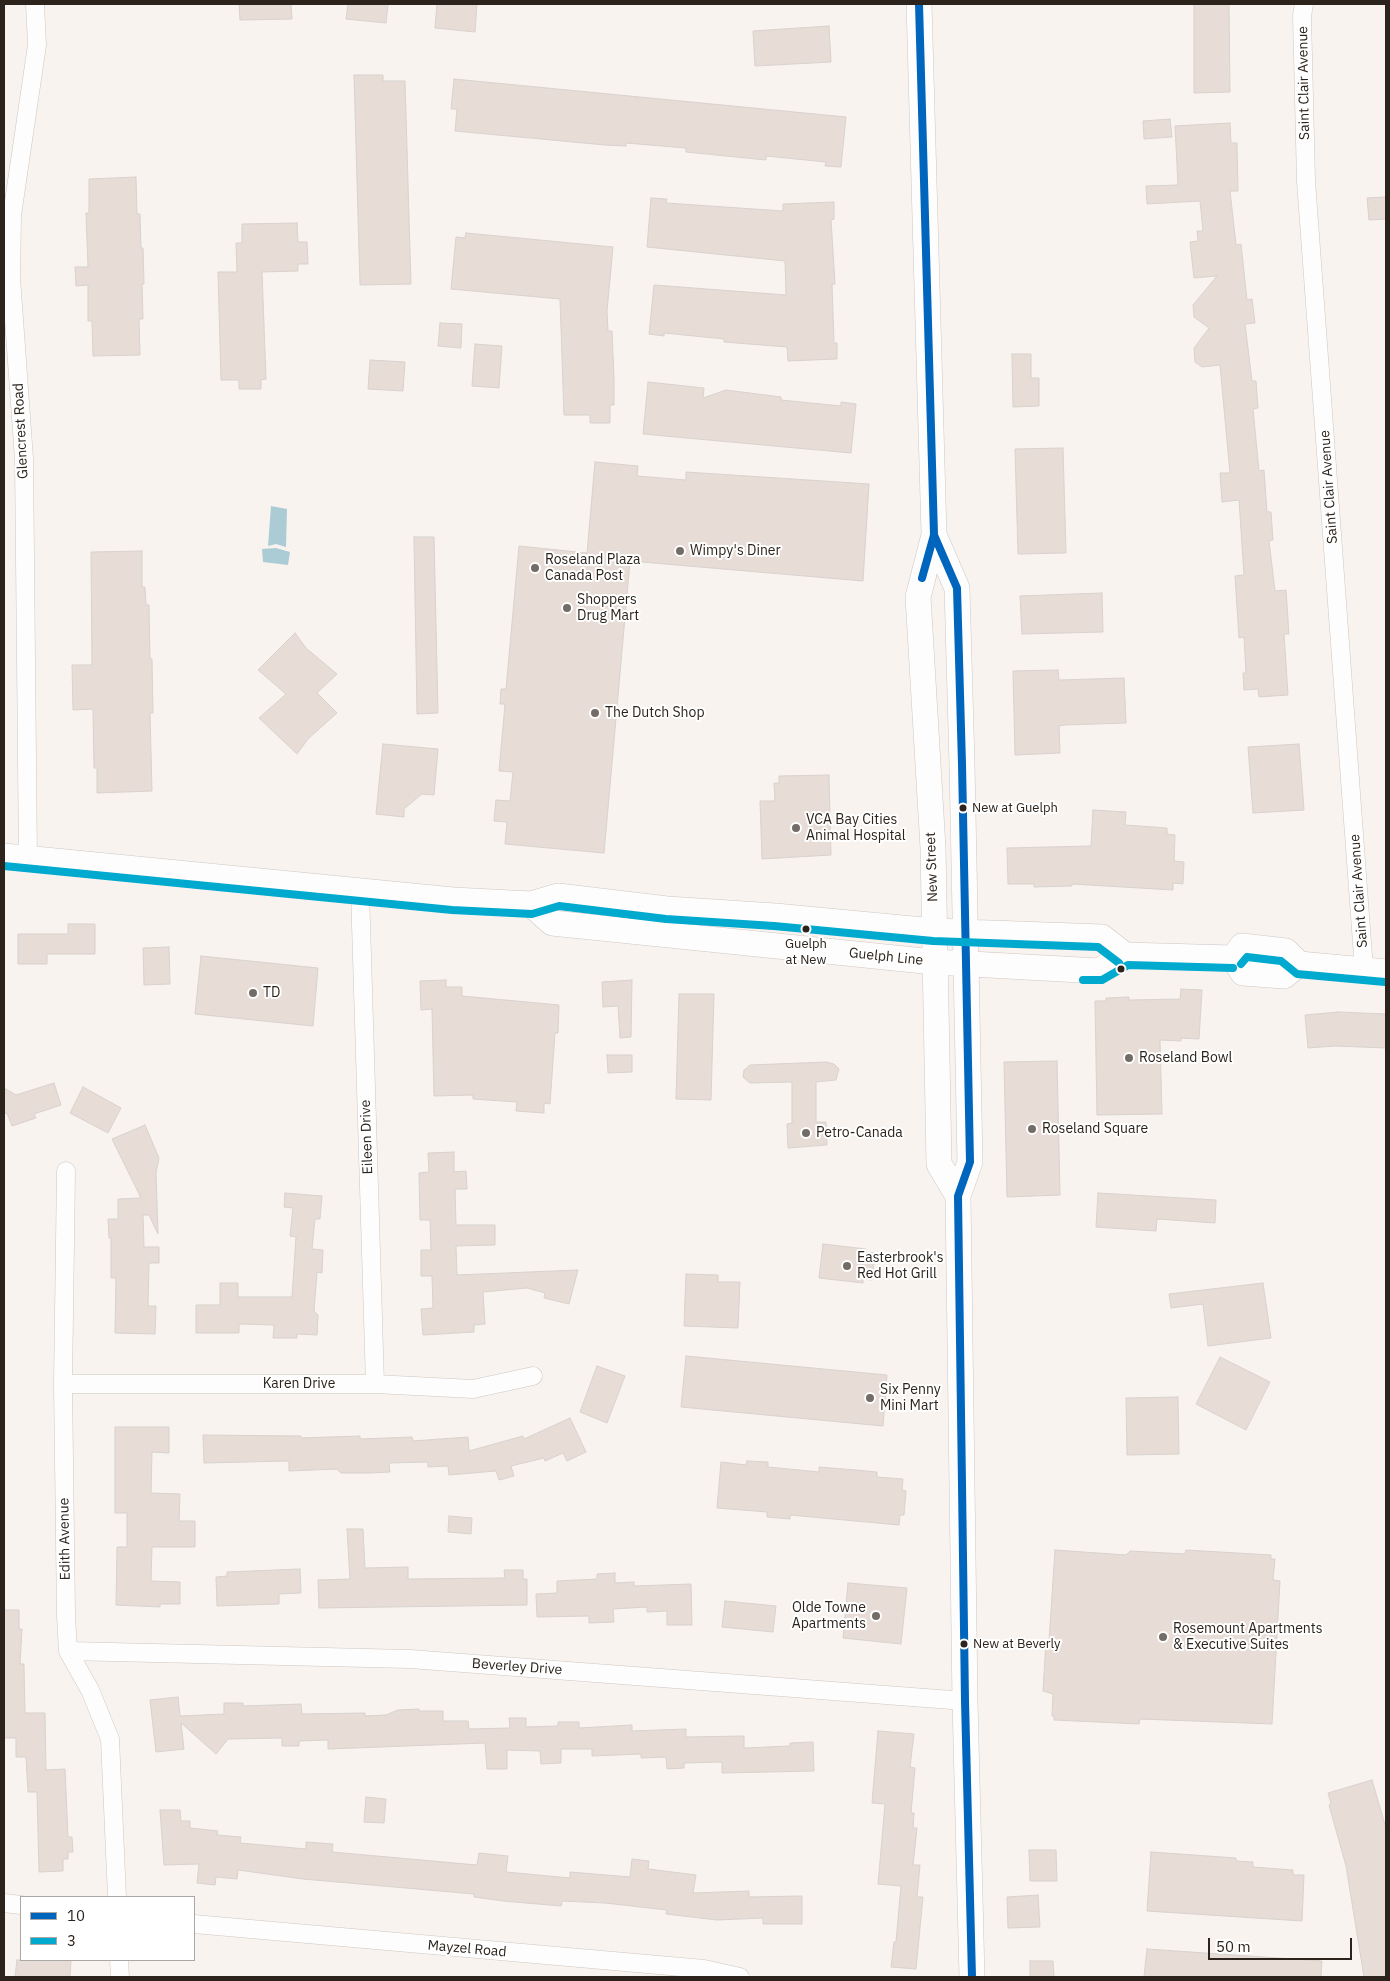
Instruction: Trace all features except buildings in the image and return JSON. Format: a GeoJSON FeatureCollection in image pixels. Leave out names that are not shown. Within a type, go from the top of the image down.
{"type":"FeatureCollection","features":[{"type":"Feature","properties":{"kind":"main road","name":"New Street"},"geometry":{"type":"LineString","coordinates":[[919,4],[934,535],[918,597],[932,848],[939,1164],[958,1196]]}},
{"type":"Feature","properties":{"kind":"main road","name":"New Street"},"geometry":{"type":"LineString","coordinates":[[934,535],[957,588],[970,1162],[958,1196],[965,1700],[972,1977]]}},
{"type":"Feature","properties":{"kind":"main road"},"geometry":{"type":"LineString","coordinates":[[4,856],[28,860],[360,891],[531,904],[558,896],[667,909],[784,917],[934,931],[1102,937],[1125,955],[1233,958],[1243,973],[1250,974],[1284,976],[1299,964],[1375,971]]}},
{"type":"Feature","properties":{"kind":"main road","name":"Guelph Line"},"geometry":{"type":"LineString","coordinates":[[531,904],[552,923],[934,962],[1099,971],[1125,955]]}},
{"type":"Feature","properties":{"kind":"street","name":"Glencrest Road"},"geometry":{"type":"LineString","coordinates":[[28,860],[24,458],[11,278],[12,215],[37,45],[35,4]]}},
{"type":"Feature","properties":{"kind":"street","name":"Saint Clair Avenue"},"geometry":{"type":"LineString","coordinates":[[1304,4],[1302,16],[1306,181],[1375,971]]}},
{"type":"Feature","properties":{"kind":"street","name":"Eileen Drive"},"geometry":{"type":"LineString","coordinates":[[360,891],[375,1384]]}},
{"type":"Feature","properties":{"kind":"street","name":"Edith Avenue"},"geometry":{"type":"LineString","coordinates":[[66,1171],[63,1384],[68,1651],[90,1690],[110,1739],[117,1896]]}},
{"type":"Feature","properties":{"kind":"street","name":"Karen Drive"},"geometry":{"type":"LineString","coordinates":[[63,1384],[375,1384],[473,1389],[533,1376]]}},
{"type":"Feature","properties":{"kind":"street","name":"Beverley Drive"},"geometry":{"type":"LineString","coordinates":[[68,1651],[410,1659],[965,1700]]}},
{"type":"Feature","properties":{"kind":"street"},"geometry":{"type":"LineString","coordinates":[[4,1903],[20,1905]]}},
{"type":"Feature","properties":{"kind":"street","name":"Mayzel Road"},"geometry":{"type":"LineString","coordinates":[[195,1924],[704,1969],[740,1977]]}},
{"type":"Feature","properties":{"kind":"street"},"geometry":{"type":"LineString","coordinates":[[119,1961],[120,1977]]}},
{"type":"Feature","properties":{"kind":"water"},"geometry":{"type":"Polygon","coordinates":[[[271,506],[287,509],[286,547],[276,544],[268,546],[271,506]]]}},
{"type":"Feature","properties":{"kind":"water"},"geometry":{"type":"Polygon","coordinates":[[[276,548],[290,552],[288,565],[263,562],[262,549],[276,548]]]}},
{"type":"Feature","properties":{"kind":"transit line","name":"10"},"geometry":{"type":"LineString","coordinates":[[919,4],[934,535],[922,578]]}},
{"type":"Feature","properties":{"kind":"transit line","name":"10"},"geometry":{"type":"LineString","coordinates":[[934,535],[957,588],[962,764],[970,1162],[958,1196],[965,1701],[972,1977]]}},
{"type":"Feature","properties":{"kind":"transit line","name":"3"},"geometry":{"type":"LineString","coordinates":[[4,866],[452,910],[532,914],[559,906],[666,919],[774,926],[933,941],[1098,947],[1119,963]]}},
{"type":"Feature","properties":{"kind":"transit line","name":"3"},"geometry":{"type":"LineString","coordinates":[[1241,964],[1247,957],[1281,961],[1297,974],[1385,982]]}},
{"type":"Feature","properties":{"kind":"transit line","name":"3"},"geometry":{"type":"LineString","coordinates":[[1083,980],[1102,980],[1128,965],[1233,968]]}},
{"type":"Feature","properties":{"kind":"place","name":"Wimpy's Diner"},"geometry":{"type":"Point","coordinates":[680,551]}},
{"type":"Feature","properties":{"kind":"place","name":"Roseland Plaza Canada Post"},"geometry":{"type":"Point","coordinates":[535,568]}},
{"type":"Feature","properties":{"kind":"place","name":"Shoppers Drug Mart"},"geometry":{"type":"Point","coordinates":[567,608]}},
{"type":"Feature","properties":{"kind":"place","name":"The Dutch Shop"},"geometry":{"type":"Point","coordinates":[595,713]}},
{"type":"Feature","properties":{"kind":"place","name":"New at Guelph"},"geometry":{"type":"Point","coordinates":[963,808]}},
{"type":"Feature","properties":{"kind":"place","name":"VCA Bay Cities Animal Hospital"},"geometry":{"type":"Point","coordinates":[796,828]}},
{"type":"Feature","properties":{"kind":"place","name":"Guelph at New"},"geometry":{"type":"Point","coordinates":[806,929]}},
{"type":"Feature","properties":{"kind":"place","name":"TD"},"geometry":{"type":"Point","coordinates":[253,993]}},
{"type":"Feature","properties":{"kind":"place","name":"Roseland Bowl"},"geometry":{"type":"Point","coordinates":[1129,1058]}},
{"type":"Feature","properties":{"kind":"place","name":"Roseland Square"},"geometry":{"type":"Point","coordinates":[1032,1129]}},
{"type":"Feature","properties":{"kind":"place","name":"Petro-Canada"},"geometry":{"type":"Point","coordinates":[806,1133]}},
{"type":"Feature","properties":{"kind":"place","name":"Easterbrook's Red Hot Grill"},"geometry":{"type":"Point","coordinates":[847,1266]}},
{"type":"Feature","properties":{"kind":"place","name":"Six Penny Mini Mart"},"geometry":{"type":"Point","coordinates":[870,1398]}},
{"type":"Feature","properties":{"kind":"place","name":"Olde Towne Apartments"},"geometry":{"type":"Point","coordinates":[876,1616]}},
{"type":"Feature","properties":{"kind":"place","name":"Rosemount Apartments & Executive Suites"},"geometry":{"type":"Point","coordinates":[1163,1637]}},
{"type":"Feature","properties":{"kind":"place","name":"New at Beverly"},"geometry":{"type":"Point","coordinates":[964,1644]}}]}
